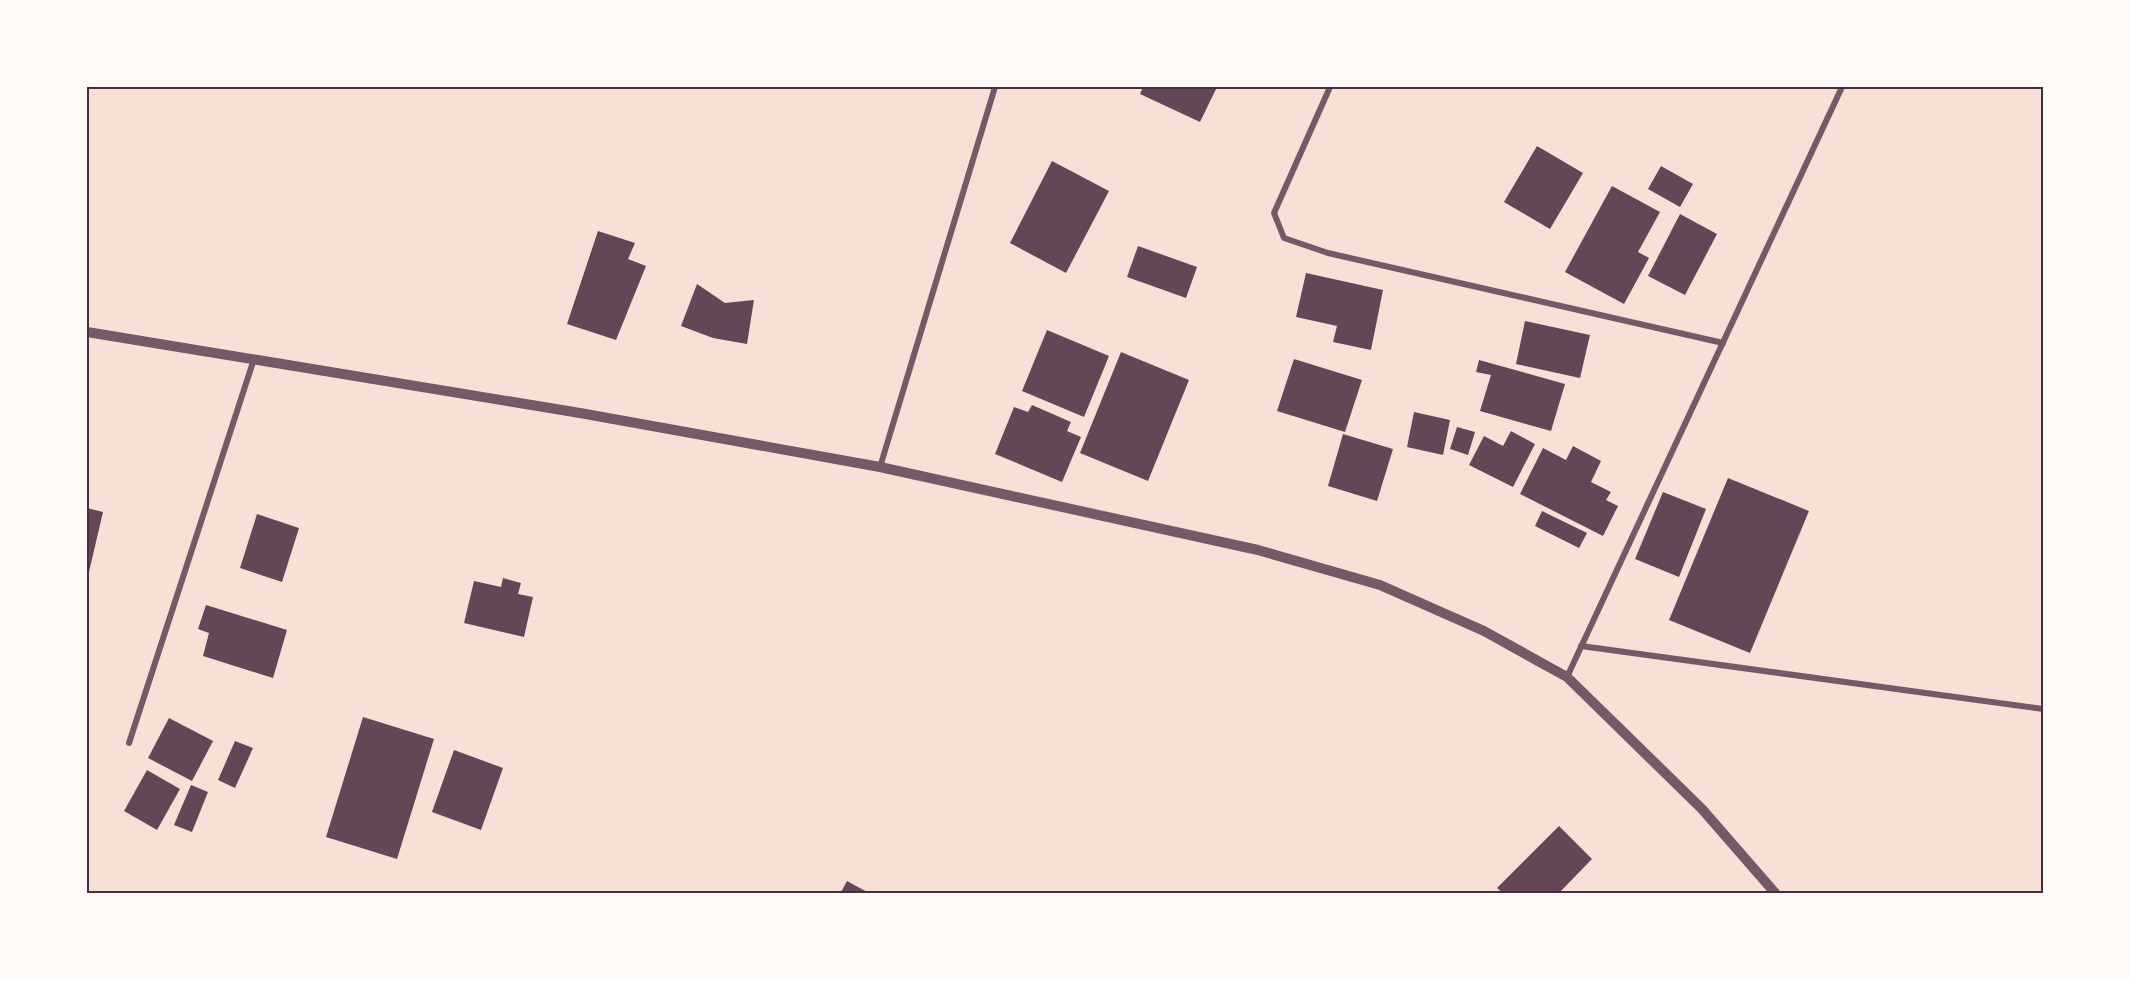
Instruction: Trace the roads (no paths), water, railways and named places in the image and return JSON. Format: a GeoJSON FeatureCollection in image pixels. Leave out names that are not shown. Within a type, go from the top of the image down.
{"type":"FeatureCollection","features":[{"type":"Feature","properties":{"kind":"street"},"geometry":{"type":"LineString","coordinates":[[880,468],[995,87]]}},
{"type":"Feature","properties":{"kind":"street"},"geometry":{"type":"LineString","coordinates":[[1330,87],[1274,213],[1284,238],[1328,253],[1723,344]]}},
{"type":"Feature","properties":{"kind":"street"},"geometry":{"type":"LineString","coordinates":[[1567,677],[1842,87]]}},
{"type":"Feature","properties":{"kind":"street"},"geometry":{"type":"LineString","coordinates":[[87,332],[580,413],[880,468],[1258,550],[1380,585],[1484,631],[1567,677],[1702,810],[1776,894]]}},
{"type":"Feature","properties":{"kind":"street"},"geometry":{"type":"LineString","coordinates":[[129,743],[254,359]]}},
{"type":"Feature","properties":{"kind":"street"},"geometry":{"type":"LineString","coordinates":[[1581,646],[2043,709]]}}]}
